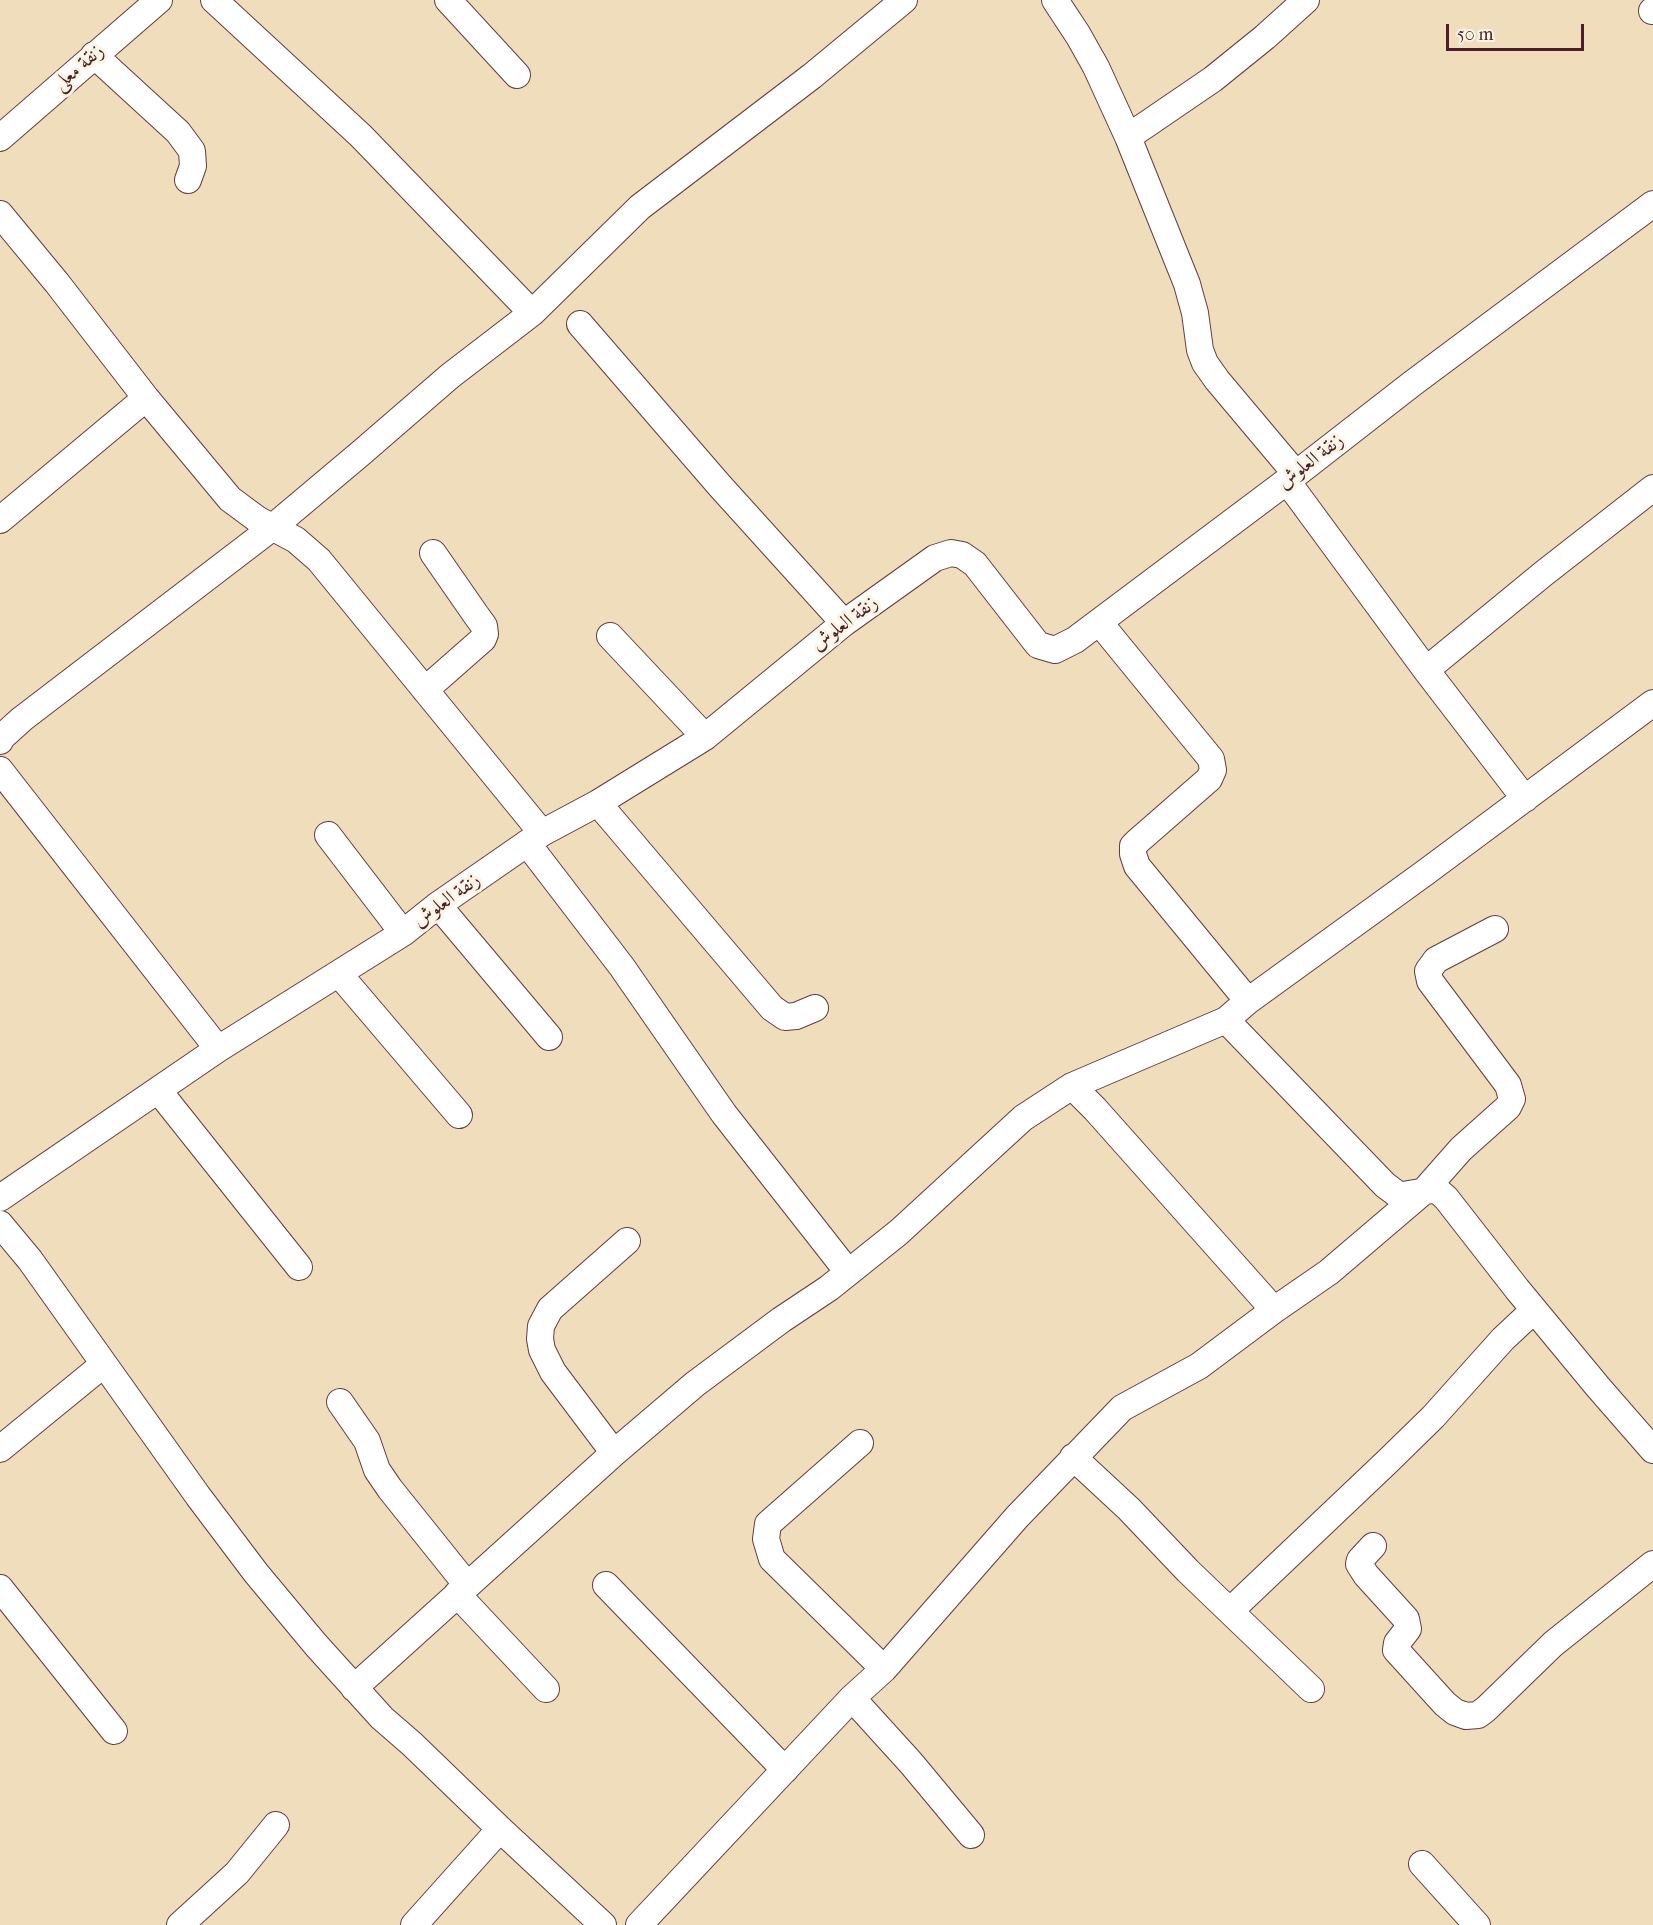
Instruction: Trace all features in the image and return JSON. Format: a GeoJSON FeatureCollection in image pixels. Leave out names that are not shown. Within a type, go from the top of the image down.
{"type":"FeatureCollection","features":[{"type":"Feature","properties":{"kind":"street","name":"زنقة معلى"},"geometry":{"type":"LineString","coordinates":[[0,138],[159,0]]}},
{"type":"Feature","properties":{"kind":"street"},"geometry":{"type":"LineString","coordinates":[[214,0],[361,136],[532,313]]}},
{"type":"Feature","properties":{"kind":"street"},"geometry":{"type":"LineString","coordinates":[[448,0],[517,75]]}},
{"type":"Feature","properties":{"kind":"street"},"geometry":{"type":"LineString","coordinates":[[0,741],[22,719],[273,527],[450,376],[532,313],[640,207],[812,76],[904,0]]}},
{"type":"Feature","properties":{"kind":"street"},"geometry":{"type":"LineString","coordinates":[[1054,0],[1096,66],[1128,137],[1187,284],[1195,313],[1200,350],[1205,363],[1291,477],[1426,669],[1524,799]]}},
{"type":"Feature","properties":{"kind":"street"},"geometry":{"type":"LineString","coordinates":[[1128,137],[1213,79],[1306,0]]}},
{"type":"Feature","properties":{"kind":"street"},"geometry":{"type":"LineString","coordinates":[[94,55],[178,132],[192,151],[193,166],[188,180]]}},
{"type":"Feature","properties":{"kind":"street","name":"زنقة العلوش"},"geometry":{"type":"LineString","coordinates":[[0,1198],[219,1049],[403,933],[438,905],[535,838],[598,803],[705,737],[844,623],[935,558],[951,553],[962,555],[975,564],[1038,645],[1055,650],[1062,648],[1653,204]]}},
{"type":"Feature","properties":{"kind":"street"},"geometry":{"type":"LineString","coordinates":[[0,214],[146,398],[230,499],[257,519],[296,540],[319,560],[425,690],[535,838],[724,1114],[848,1272]]}},
{"type":"Feature","properties":{"kind":"street"},"geometry":{"type":"LineString","coordinates":[[580,324],[844,623]]}},
{"type":"Feature","properties":{"kind":"street"},"geometry":{"type":"LineString","coordinates":[[0,520],[146,398]]}},
{"type":"Feature","properties":{"kind":"street"},"geometry":{"type":"LineString","coordinates":[[1426,669],[1653,488]]}},
{"type":"Feature","properties":{"kind":"street"},"geometry":{"type":"LineString","coordinates":[[425,690],[483,639],[484,634],[484,626],[433,553]]}},
{"type":"Feature","properties":{"kind":"street"},"geometry":{"type":"LineString","coordinates":[[1099,622],[1211,759],[1214,770],[1209,779],[1138,841],[1133,846],[1133,854],[1137,866],[1248,1001]]}},
{"type":"Feature","properties":{"kind":"street"},"geometry":{"type":"LineString","coordinates":[[610,636],[705,737]]}},
{"type":"Feature","properties":{"kind":"street"},"geometry":{"type":"LineString","coordinates":[[354,1689],[614,1453],[695,1384],[899,1232],[1023,1118],[1072,1086],[1226,1020],[1248,1001],[1653,703]]}},
{"type":"Feature","properties":{"kind":"street"},"geometry":{"type":"LineString","coordinates":[[0,770],[219,1049]]}},
{"type":"Feature","properties":{"kind":"street"},"geometry":{"type":"LineString","coordinates":[[598,803],[772,1008],[785,1017],[796,1016],[815,1008]]}},
{"type":"Feature","properties":{"kind":"street"},"geometry":{"type":"LineString","coordinates":[[328,835],[403,933]]}},
{"type":"Feature","properties":{"kind":"street"},"geometry":{"type":"LineString","coordinates":[[438,905],[549,1037]]}},
{"type":"Feature","properties":{"kind":"street"},"geometry":{"type":"LineString","coordinates":[[639,1925],[852,1698],[884,1669],[1017,1517],[1122,1408],[1199,1366],[1329,1272],[1424,1191],[1461,1149],[1508,1107],[1512,1099],[1508,1085],[1430,981],[1428,971],[1436,960],[1495,929]]}},
{"type":"Feature","properties":{"kind":"street"},"geometry":{"type":"LineString","coordinates":[[339,974],[459,1115]]}},
{"type":"Feature","properties":{"kind":"street"},"geometry":{"type":"LineString","coordinates":[[1226,1020],[1385,1185],[1397,1194],[1403,1195],[1438,1191],[1452,1205],[1534,1310],[1651,1445]]}},
{"type":"Feature","properties":{"kind":"street"},"geometry":{"type":"LineString","coordinates":[[1072,1086],[1274,1310]]}},
{"type":"Feature","properties":{"kind":"street"},"geometry":{"type":"LineString","coordinates":[[158,1090],[299,1267]]}},
{"type":"Feature","properties":{"kind":"street"},"geometry":{"type":"LineString","coordinates":[[0,1224],[30,1260],[198,1496],[256,1573],[354,1689],[500,1829],[591,1921]]}},
{"type":"Feature","properties":{"kind":"street"},"geometry":{"type":"LineString","coordinates":[[614,1453],[553,1372],[542,1350],[540,1339],[542,1326],[550,1309],[627,1241]]}},
{"type":"Feature","properties":{"kind":"street"},"geometry":{"type":"LineString","coordinates":[[1230,1611],[1388,1461],[1432,1417],[1503,1339],[1534,1310]]}},
{"type":"Feature","properties":{"kind":"street"},"geometry":{"type":"LineString","coordinates":[[0,1449],[104,1364]]}},
{"type":"Feature","properties":{"kind":"street"},"geometry":{"type":"LineString","coordinates":[[340,1402],[367,1441],[377,1470],[462,1590],[546,1689]]}},
{"type":"Feature","properties":{"kind":"street"},"geometry":{"type":"LineString","coordinates":[[860,1443],[768,1524],[766,1539],[772,1559],[884,1669]]}},
{"type":"Feature","properties":{"kind":"street"},"geometry":{"type":"LineString","coordinates":[[1073,1457],[1129,1509],[1188,1571],[1311,1689]]}},
{"type":"Feature","properties":{"kind":"street"},"geometry":{"type":"LineString","coordinates":[[1373,1546],[1359,1564],[1366,1575],[1406,1619],[1408,1629],[1397,1642],[1398,1654],[1445,1704],[1455,1712],[1466,1716],[1478,1715],[1486,1709],[1553,1644],[1653,1564]]}},
{"type":"Feature","properties":{"kind":"street"},"geometry":{"type":"LineString","coordinates":[[606,1585],[785,1770]]}},
{"type":"Feature","properties":{"kind":"street"},"geometry":{"type":"LineString","coordinates":[[0,1588],[114,1731]]}},
{"type":"Feature","properties":{"kind":"street"},"geometry":{"type":"LineString","coordinates":[[852,1698],[911,1763],[971,1835]]}},
{"type":"Feature","properties":{"kind":"street"},"geometry":{"type":"LineString","coordinates":[[180,1925],[237,1873],[276,1825]]}},
{"type":"Feature","properties":{"kind":"street"},"geometry":{"type":"LineString","coordinates":[[414,1925],[500,1829]]}},
{"type":"Feature","properties":{"kind":"street"},"geometry":{"type":"LineString","coordinates":[[1422,1864],[1477,1925]]}}]}
